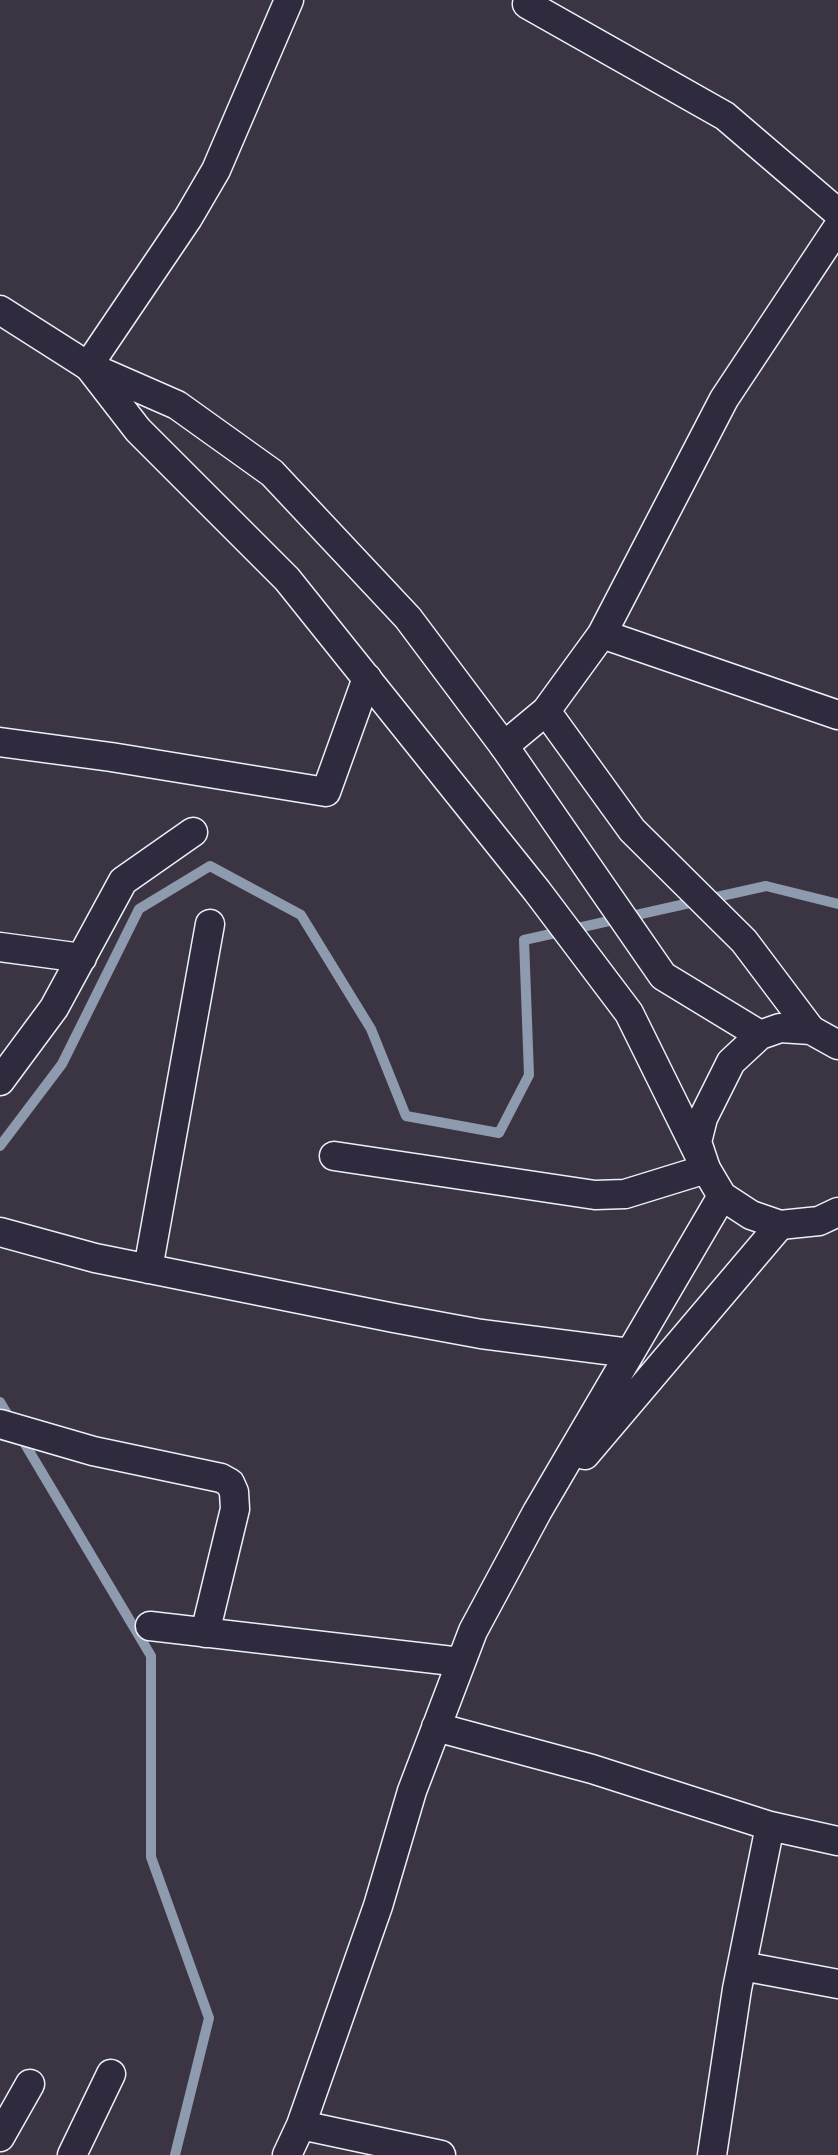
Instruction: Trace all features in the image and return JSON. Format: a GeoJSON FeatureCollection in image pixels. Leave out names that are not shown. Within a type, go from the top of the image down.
{"type":"FeatureCollection","features":[{"type":"Feature","properties":{"kind":"street"},"geometry":{"type":"LineString","coordinates":[[88,366],[188,218],[216,170],[289,0]]}},
{"type":"Feature","properties":{"kind":"street"},"geometry":{"type":"LineString","coordinates":[[528,0],[527,4],[726,116],[838,213]]}},
{"type":"Feature","properties":{"kind":"street"},"geometry":{"type":"LineString","coordinates":[[504,746],[546,711],[602,634],[724,399],[838,227]]}},
{"type":"Feature","properties":{"kind":"street"},"geometry":{"type":"LineString","coordinates":[[0,310],[88,366],[177,405],[272,473],[408,618],[504,746],[663,976],[760,1035]]}},
{"type":"Feature","properties":{"kind":"street"},"geometry":{"type":"LineString","coordinates":[[88,366],[138,430],[288,579],[537,891],[629,1013],[706,1169],[722,1196],[751,1215],[780,1225],[819,1221],[838,1212]]}},
{"type":"Feature","properties":{"kind":"street"},"geometry":{"type":"LineString","coordinates":[[602,634],[838,715]]}},
{"type":"Feature","properties":{"kind":"street"},"geometry":{"type":"LineString","coordinates":[[0,742],[111,757],[326,792],[366,678]]}},
{"type":"Feature","properties":{"kind":"street"},"geometry":{"type":"LineString","coordinates":[[546,711],[632,830],[744,941],[811,1030]]}},
{"type":"Feature","properties":{"kind":"street"},"geometry":{"type":"LineString","coordinates":[[5,1066],[54,1008],[124,880],[192,832]]}},
{"type":"Feature","properties":{"kind":"street"},"geometry":{"type":"LineString","coordinates":[[148,1269],[210,924]]}},
{"type":"Feature","properties":{"kind":"street"},"geometry":{"type":"LineString","coordinates":[[0,947],[82,958]]}},
{"type":"Feature","properties":{"kind":"street"},"geometry":{"type":"LineString","coordinates":[[706,1169],[697,1142],[703,1118],[731,1062],[760,1035],[780,1028],[811,1030],[838,1044]]}},
{"type":"Feature","properties":{"kind":"street"},"geometry":{"type":"LineString","coordinates":[[334,1156],[596,1195],[625,1194],[706,1169]]}},
{"type":"Feature","properties":{"kind":"street"},"geometry":{"type":"LineString","coordinates":[[287,2155],[301,2125],[378,1906],[412,1791],[472,1631],[537,1512],[722,1196]]}},
{"type":"Feature","properties":{"kind":"street"},"geometry":{"type":"LineString","coordinates":[[537,1512],[780,1225]]}},
{"type":"Feature","properties":{"kind":"street"},"geometry":{"type":"LineString","coordinates":[[0,1232],[96,1258],[481,1334],[630,1353]]}},
{"type":"Feature","properties":{"kind":"street"},"geometry":{"type":"LineString","coordinates":[[0,1424],[94,1451],[221,1478],[230,1483],[234,1492],[235,1509],[206,1633]]}},
{"type":"Feature","properties":{"kind":"street"},"geometry":{"type":"LineString","coordinates":[[150,1626],[460,1662]]}},
{"type":"Feature","properties":{"kind":"street"},"geometry":{"type":"LineString","coordinates":[[436,1727],[592,1769],[770,1826],[838,1840]]}},
{"type":"Feature","properties":{"kind":"street"},"geometry":{"type":"LineString","coordinates":[[712,2155],[737,1988],[770,1826]]}},
{"type":"Feature","properties":{"kind":"street"},"geometry":{"type":"LineString","coordinates":[[742,1966],[838,1984]]}},
{"type":"Feature","properties":{"kind":"street"},"geometry":{"type":"LineString","coordinates":[[72,2155],[111,2074]]}},
{"type":"Feature","properties":{"kind":"street"},"geometry":{"type":"LineString","coordinates":[[0,2138],[30,2084]]}},
{"type":"Feature","properties":{"kind":"street"},"geometry":{"type":"LineString","coordinates":[[301,2125],[427,2154]]}},
{"type":"Feature","properties":{"kind":"waterway"},"geometry":{"type":"LineString","coordinates":[[0,1146],[62,1064],[139,909],[210,866],[301,915],[371,1029],[406,1116],[499,1133],[529,1075],[524,940],[766,886],[838,904]]}},
{"type":"Feature","properties":{"kind":"waterway"},"geometry":{"type":"LineString","coordinates":[[0,1402],[12,1422]]}},
{"type":"Feature","properties":{"kind":"waterway"},"geometry":{"type":"LineString","coordinates":[[19,1434],[151,1656],[151,1857],[209,2018],[175,2155]]}}]}
